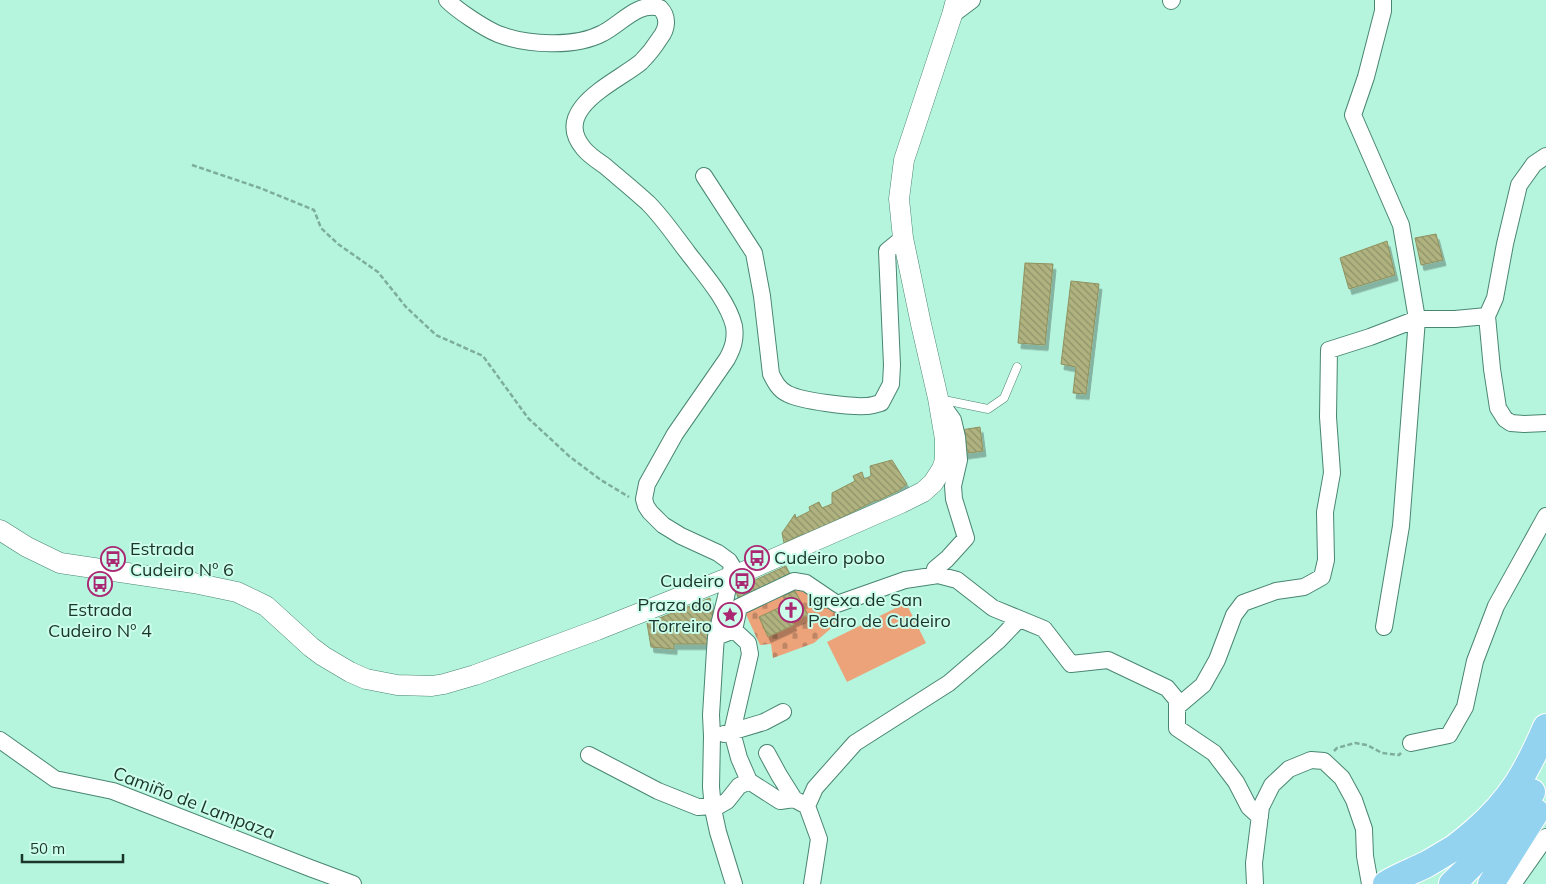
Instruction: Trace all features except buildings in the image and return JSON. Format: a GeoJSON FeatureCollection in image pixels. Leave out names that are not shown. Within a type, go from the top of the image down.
{"type":"FeatureCollection","features":[{"type":"Feature","properties":{"kind":"highway"},"geometry":{"type":"LineString","coordinates":[[1386,884],[1398,876],[1427,864],[1456,846],[1483,823],[1506,800],[1520,780],[1546,727]]}},
{"type":"Feature","properties":{"kind":"highway"},"geometry":{"type":"LineString","coordinates":[[1452,884],[1496,840],[1520,811],[1546,767]]}},
{"type":"Feature","properties":{"kind":"highway"},"geometry":{"type":"LineString","coordinates":[[1492,884],[1546,795]]}},
{"type":"Feature","properties":{"kind":"street"},"geometry":{"type":"LineString","coordinates":[[447,0],[467,16],[497,34],[543,43],[576,43],[592,38],[603,33],[633,12],[652,6],[660,8],[664,14],[665,32],[651,51],[642,61],[594,94],[583,108],[574,127],[584,149],[650,205],[664,221],[722,300],[733,326],[735,338],[730,353],[719,372],[682,423],[650,476],[644,492],[646,506],[655,518],[672,531],[706,547],[729,561],[732,566],[716,636],[711,715],[711,780],[712,808],[721,845],[734,884]]}},
{"type":"Feature","properties":{"kind":"street"},"geometry":{"type":"LineString","coordinates":[[0,530],[60,563],[194,583],[237,592],[266,606],[322,656],[350,672],[366,679],[413,686],[444,684],[475,675],[730,578],[901,504],[923,492],[933,483],[942,469],[945,450],[938,398],[920,324],[903,238],[900,199],[904,160],[954,8],[972,0]]}},
{"type":"Feature","properties":{"kind":"street"},"geometry":{"type":"LineString","coordinates":[[1383,0],[1383,11],[1371,58],[1353,115],[1401,225],[1417,318],[1401,526],[1384,627]]}},
{"type":"Feature","properties":{"kind":"street"},"geometry":{"type":"LineString","coordinates":[[1546,156],[1534,164],[1519,185],[1495,298],[1486,316],[1498,408],[1505,419],[1511,423],[1546,423]]}},
{"type":"Feature","properties":{"kind":"street"},"geometry":{"type":"LineString","coordinates":[[704,176],[754,254],[762,296],[771,374],[774,382],[780,389],[789,395],[840,405],[867,406],[882,403],[891,384],[892,365],[886,251],[903,238]]}},
{"type":"Feature","properties":{"kind":"street"},"geometry":{"type":"LineString","coordinates":[[1177,707],[1203,685],[1218,660],[1234,614],[1243,603],[1276,591],[1304,587],[1322,577],[1326,560],[1325,512],[1332,473],[1328,417],[1328,350],[1370,337],[1417,318],[1455,319],[1486,316]]}},
{"type":"Feature","properties":{"kind":"street"},"geometry":{"type":"LineString","coordinates":[[933,576],[935,569],[966,538],[954,500],[952,486],[959,460],[957,437],[953,420],[938,398]]}},
{"type":"Feature","properties":{"kind":"street"},"geometry":{"type":"LineString","coordinates":[[1411,743],[1449,735],[1465,707],[1475,661],[1496,606],[1546,516]]}},
{"type":"Feature","properties":{"kind":"street"},"geometry":{"type":"LineString","coordinates":[[734,630],[740,607],[794,580],[806,583],[837,604],[905,580],[938,575],[957,580],[993,608],[1044,629],[1071,664],[1108,660],[1168,688],[1177,700],[1177,728],[1214,753],[1236,782],[1249,807],[1260,817]]}},
{"type":"Feature","properties":{"kind":"street"},"geometry":{"type":"LineString","coordinates":[[734,630],[748,643],[750,654],[732,732],[740,758],[754,784],[780,801],[801,802],[855,743],[949,683],[998,641],[1020,619]]}},
{"type":"Feature","properties":{"kind":"street"},"geometry":{"type":"LineString","coordinates":[[716,636],[734,630]]}},
{"type":"Feature","properties":{"kind":"street"},"geometry":{"type":"LineString","coordinates":[[712,736],[764,722],[783,712]]}},
{"type":"Feature","properties":{"kind":"street","name":"Camiño de Lampaza"},"geometry":{"type":"LineString","coordinates":[[0,740],[55,779],[113,791],[353,884]]}},
{"type":"Feature","properties":{"kind":"street"},"geometry":{"type":"LineString","coordinates":[[767,753],[779,776],[801,802],[819,839],[812,884]]}},
{"type":"Feature","properties":{"kind":"street"},"geometry":{"type":"LineString","coordinates":[[589,755],[658,791],[698,807],[712,808],[727,801],[739,786],[754,784],[779,776]]}},
{"type":"Feature","properties":{"kind":"street"},"geometry":{"type":"LineString","coordinates":[[1254,884],[1254,862],[1261,807],[1272,785],[1290,769],[1311,760],[1324,761],[1342,778],[1354,800],[1364,829],[1365,856],[1370,884]]}},
{"type":"Feature","properties":{"kind":"street"},"geometry":{"type":"LineString","coordinates":[[1513,884],[1546,837]]}},
{"type":"Feature","properties":{"kind":"lane"},"geometry":{"type":"LineString","coordinates":[[938,398],[988,408],[1004,398],[1017,367]]}},
{"type":"Feature","properties":{"kind":"path"},"geometry":{"type":"LineString","coordinates":[[192,165],[260,188],[314,210],[321,228],[338,244],[378,272],[406,307],[436,335],[483,356],[528,418],[569,456],[601,480],[646,506]]}},
{"type":"Feature","properties":{"kind":"path"},"geometry":{"type":"LineString","coordinates":[[1324,761],[1337,748],[1355,743],[1368,745],[1382,753],[1399,755],[1411,743]]}},
{"type":"Feature","properties":{"kind":"green space"},"geometry":{"type":"Polygon","coordinates":[[[790,585],[826,599],[842,619],[814,643],[773,658],[771,644],[760,645],[743,608],[790,585]]]}},
{"type":"Feature","properties":{"kind":"green space"},"geometry":{"type":"Polygon","coordinates":[[[906,603],[926,643],[847,682],[827,642],[906,603]]]}},
{"type":"Feature","properties":{"kind":"place","name":"Cudeiro pobo"},"geometry":{"type":"Point","coordinates":[757,558]}},
{"type":"Feature","properties":{"kind":"place","name":"Estrada Cudeiro Nº 6"},"geometry":{"type":"Point","coordinates":[113,559]}},
{"type":"Feature","properties":{"kind":"place","name":"Cudeiro"},"geometry":{"type":"Point","coordinates":[742,581]}},
{"type":"Feature","properties":{"kind":"place","name":"Estrada Cudeiro Nº 4"},"geometry":{"type":"Point","coordinates":[100,584]}},
{"type":"Feature","properties":{"kind":"place","name":"Igrexa de San Pedro de Cudeiro"},"geometry":{"type":"Point","coordinates":[791,610]}},
{"type":"Feature","properties":{"kind":"place","name":"Praza do Torreiro"},"geometry":{"type":"Point","coordinates":[730,615]}}]}
